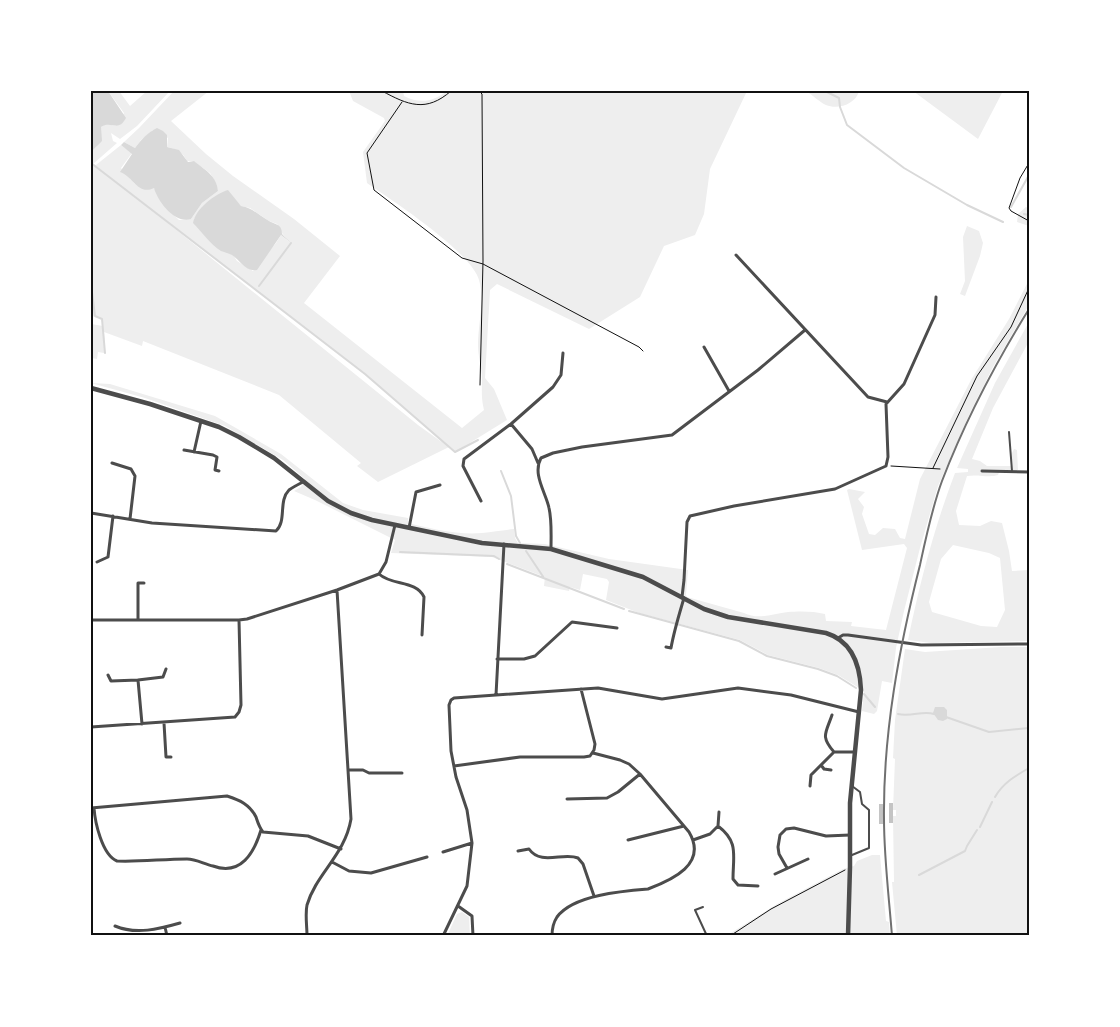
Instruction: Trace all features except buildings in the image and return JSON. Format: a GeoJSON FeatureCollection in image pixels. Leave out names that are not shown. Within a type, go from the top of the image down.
{"type":"FeatureCollection","features":[{"type":"Feature","properties":{"kind":"street"},"geometry":{"type":"LineString","coordinates":[[736,255],[868,397],[887,402]]}},
{"type":"Feature","properties":{"kind":"street"},"geometry":{"type":"LineString","coordinates":[[666,648],[672,648],[675,627],[683,598],[687,522],[690,516],[734,506],[835,489],[886,466],[888,457],[885,410],[887,402],[904,384],[935,315],[936,296]]}},
{"type":"Feature","properties":{"kind":"street"},"geometry":{"type":"LineString","coordinates":[[538,463],[542,457],[553,452],[672,435],[758,370],[805,330]]}},
{"type":"Feature","properties":{"kind":"street"},"geometry":{"type":"LineString","coordinates":[[704,347],[729,392]]}},
{"type":"Feature","properties":{"kind":"street"},"geometry":{"type":"LineString","coordinates":[[481,501],[465,469],[464,458],[511,424],[553,387],[561,375],[563,353]]}},
{"type":"Feature","properties":{"kind":"street"},"geometry":{"type":"LineString","coordinates":[[91,388],[150,404],[201,421],[239,437],[274,458],[328,500],[351,513],[395,525],[482,543],[551,549],[643,577],[704,609],[728,617],[826,634],[838,638],[853,654],[859,673],[861,690],[852,786],[848,936]]}},
{"type":"Feature","properties":{"kind":"street"},"geometry":{"type":"LineString","coordinates":[[194,452],[201,421]]}},
{"type":"Feature","properties":{"kind":"street"},"geometry":{"type":"LineString","coordinates":[[511,424],[532,449],[538,463],[542,490],[550,511],[551,549]]}},
{"type":"Feature","properties":{"kind":"street"},"geometry":{"type":"LineString","coordinates":[[184,450],[217,457],[215,470],[219,471]]}},
{"type":"Feature","properties":{"kind":"street"},"geometry":{"type":"LineString","coordinates":[[112,463],[131,469],[135,476],[130,519]]}},
{"type":"Feature","properties":{"kind":"street"},"geometry":{"type":"LineString","coordinates":[[982,471],[1029,472]]}},
{"type":"Feature","properties":{"kind":"street"},"geometry":{"type":"LineString","coordinates":[[91,513],[162,523],[276,531],[280,527],[289,490],[303,482]]}},
{"type":"Feature","properties":{"kind":"street"},"geometry":{"type":"LineString","coordinates":[[409,528],[416,492],[440,485]]}},
{"type":"Feature","properties":{"kind":"street"},"geometry":{"type":"LineString","coordinates":[[97,562],[108,557],[113,516]]}},
{"type":"Feature","properties":{"kind":"street"},"geometry":{"type":"LineString","coordinates":[[91,620],[248,619],[379,574],[386,562],[395,525]]}},
{"type":"Feature","properties":{"kind":"street"},"geometry":{"type":"LineString","coordinates":[[496,695],[504,544]]}},
{"type":"Feature","properties":{"kind":"street"},"geometry":{"type":"LineString","coordinates":[[379,574],[384,579],[415,587],[422,592],[424,597],[422,635]]}},
{"type":"Feature","properties":{"kind":"street"},"geometry":{"type":"LineString","coordinates":[[138,620],[138,583],[144,583]]}},
{"type":"Feature","properties":{"kind":"street"},"geometry":{"type":"LineString","coordinates":[[307,936],[307,906],[312,892],[341,849],[351,819],[337,590]]}},
{"type":"Feature","properties":{"kind":"street"},"geometry":{"type":"LineString","coordinates":[[91,727],[235,717],[241,705],[239,620]]}},
{"type":"Feature","properties":{"kind":"street"},"geometry":{"type":"LineString","coordinates":[[497,659],[524,659],[534,656],[572,622],[618,628]]}},
{"type":"Feature","properties":{"kind":"street"},"geometry":{"type":"LineString","coordinates":[[838,638],[845,635],[892,640],[916,645],[1029,644]]}},
{"type":"Feature","properties":{"kind":"street"},"geometry":{"type":"LineString","coordinates":[[108,675],[111,681],[138,680],[163,677],[166,669]]}},
{"type":"Feature","properties":{"kind":"street"},"geometry":{"type":"LineString","coordinates":[[138,680],[142,724]]}},
{"type":"Feature","properties":{"kind":"street"},"geometry":{"type":"LineString","coordinates":[[443,936],[466,886],[472,843],[467,810],[454,766],[448,705],[450,700],[454,698],[582,689],[607,689],[648,698],[662,699],[747,688],[791,695],[859,712]]}},
{"type":"Feature","properties":{"kind":"street"},"geometry":{"type":"LineString","coordinates":[[454,766],[520,757],[587,757],[593,753],[595,744],[582,689]]}},
{"type":"Feature","properties":{"kind":"street"},"geometry":{"type":"LineString","coordinates":[[832,715],[824,737],[834,752]]}},
{"type":"Feature","properties":{"kind":"street"},"geometry":{"type":"LineString","coordinates":[[164,723],[166,757],[171,757]]}},
{"type":"Feature","properties":{"kind":"street"},"geometry":{"type":"LineString","coordinates":[[810,786],[811,775],[834,752],[855,752]]}},
{"type":"Feature","properties":{"kind":"street"},"geometry":{"type":"LineString","coordinates":[[552,936],[557,917],[564,910],[594,896],[648,889],[676,876],[691,862],[694,852],[693,840],[684,826],[640,774],[626,762],[593,753]]}},
{"type":"Feature","properties":{"kind":"street"},"geometry":{"type":"LineString","coordinates":[[821,765],[824,769],[832,770]]}},
{"type":"Feature","properties":{"kind":"street"},"geometry":{"type":"LineString","coordinates":[[349,770],[364,770],[369,773],[402,773]]}},
{"type":"Feature","properties":{"kind":"street"},"geometry":{"type":"LineString","coordinates":[[567,799],[607,798],[618,792],[640,774]]}},
{"type":"Feature","properties":{"kind":"street"},"geometry":{"type":"LineString","coordinates":[[261,830],[256,848],[247,859],[228,868],[214,867],[188,859],[117,861],[112,859],[106,852],[93,808],[227,796],[248,806],[253,812],[261,830],[267,833],[308,836],[341,849]]}},
{"type":"Feature","properties":{"kind":"street"},"geometry":{"type":"LineString","coordinates":[[693,840],[710,834],[718,826],[719,812]]}},
{"type":"Feature","properties":{"kind":"street"},"geometry":{"type":"LineString","coordinates":[[628,840],[684,826]]}},
{"type":"Feature","properties":{"kind":"street"},"geometry":{"type":"LineString","coordinates":[[718,826],[732,840],[733,879],[738,885],[758,886]]}},
{"type":"Feature","properties":{"kind":"street"},"geometry":{"type":"LineString","coordinates":[[787,868],[779,854],[778,848],[780,835],[786,829],[794,828],[826,836],[850,835]]}},
{"type":"Feature","properties":{"kind":"street"},"geometry":{"type":"LineString","coordinates":[[443,852],[472,843]]}},
{"type":"Feature","properties":{"kind":"street"},"geometry":{"type":"LineString","coordinates":[[518,851],[529,849],[540,857],[568,855],[578,858],[583,864],[594,896]]}},
{"type":"Feature","properties":{"kind":"street"},"geometry":{"type":"LineString","coordinates":[[332,862],[349,871],[371,873],[427,857]]}},
{"type":"Feature","properties":{"kind":"street"},"geometry":{"type":"LineString","coordinates":[[775,874],[808,859]]}},
{"type":"Feature","properties":{"kind":"street"},"geometry":{"type":"LineString","coordinates":[[458,906],[472,916],[473,936]]}},
{"type":"Feature","properties":{"kind":"street"},"geometry":{"type":"LineString","coordinates":[[115,926],[136,931],[165,927],[180,922]]}},
{"type":"Feature","properties":{"kind":"street"},"geometry":{"type":"LineString","coordinates":[[165,927],[167,936]]}},
{"type":"Feature","properties":{"kind":"lane"},"geometry":{"type":"LineString","coordinates":[[1009,432],[1012,471]]}},
{"type":"Feature","properties":{"kind":"lane"},"geometry":{"type":"LineString","coordinates":[[850,856],[869,848],[869,810],[862,804],[860,792],[852,786]]}},
{"type":"Feature","properties":{"kind":"lane"},"geometry":{"type":"LineString","coordinates":[[703,907],[695,910],[707,936]]}},
{"type":"Feature","properties":{"kind":"path"},"geometry":{"type":"LineString","coordinates":[[382,91],[402,102],[419,105],[430,104],[451,91]]}},
{"type":"Feature","properties":{"kind":"path"},"geometry":{"type":"LineString","coordinates":[[479,91],[482,94],[483,195],[480,384]]}},
{"type":"Feature","properties":{"kind":"path"},"geometry":{"type":"LineString","coordinates":[[402,102],[367,153],[374,190],[462,258],[483,264],[639,347],[643,351]]}},
{"type":"Feature","properties":{"kind":"path"},"geometry":{"type":"LineString","coordinates":[[1029,163],[1020,178],[1009,208],[1011,211],[1029,220]]}},
{"type":"Feature","properties":{"kind":"path"},"geometry":{"type":"LineString","coordinates":[[933,468],[977,376],[1011,327],[1029,288]]}},
{"type":"Feature","properties":{"kind":"path"},"geometry":{"type":"LineString","coordinates":[[886,466],[940,469]]}},
{"type":"Feature","properties":{"kind":"path"},"geometry":{"type":"LineString","coordinates":[[730,936],[771,909],[850,867]]}},
{"type":"Feature","properties":{"kind":"shaded area"},"geometry":{"type":"Polygon","coordinates":[[[91,91],[108,91],[126,118],[120,125],[105,125],[101,127],[102,141],[91,152],[91,91]]]}},
{"type":"Feature","properties":{"kind":"shaded area"},"geometry":{"type":"Polygon","coordinates":[[[108,91],[119,91],[130,106],[147,91],[170,91],[137,126],[120,139],[111,133],[113,141],[117,143],[93,164],[96,165],[121,145],[132,153],[121,168],[135,184],[154,188],[167,208],[179,220],[191,219],[202,203],[218,191],[210,173],[193,161],[187,161],[179,151],[167,147],[168,138],[153,130],[135,148],[124,142],[174,91],[209,91],[171,121],[233,176],[294,219],[340,256],[304,303],[462,428],[484,410],[478,345],[481,304],[479,280],[473,269],[447,242],[412,214],[367,183],[363,152],[385,121],[384,118],[353,101],[349,91],[403,91],[404,96],[410,99],[426,101],[437,98],[447,91],[747,91],[710,169],[704,214],[695,235],[664,246],[640,297],[589,329],[497,284],[490,290],[485,378],[494,389],[507,420],[455,452],[449,447],[378,482],[357,466],[361,463],[279,395],[143,341],[142,346],[104,332],[104,353],[98,352],[97,359],[91,358],[91,324],[103,326],[102,319],[95,316],[91,317],[91,152],[99,141],[101,127],[106,124],[116,126],[124,113],[108,91]],[[127,190],[418,425],[443,443],[365,374],[127,190]],[[226,191],[203,206],[194,219],[237,261],[253,271],[281,235],[289,242],[277,224],[250,208],[241,206],[226,191]]]}},
{"type":"Feature","properties":{"kind":"shaded area"},"geometry":{"type":"Polygon","coordinates":[[[806,91],[859,91],[857,96],[846,105],[836,107],[823,104],[806,91]]]}},
{"type":"Feature","properties":{"kind":"shaded area"},"geometry":{"type":"Polygon","coordinates":[[[913,91],[1003,91],[978,139],[913,91]]]}},
{"type":"Feature","properties":{"kind":"shaded area"},"geometry":{"type":"Polygon","coordinates":[[[157,128],[167,135],[167,147],[179,150],[188,162],[194,161],[202,167],[213,177],[217,186],[218,191],[202,203],[191,219],[185,220],[173,215],[163,205],[154,188],[148,190],[140,188],[129,177],[120,172],[132,154],[121,145],[124,142],[135,148],[145,136],[157,128]]]}},
{"type":"Feature","properties":{"kind":"shaded area"},"geometry":{"type":"Polygon","coordinates":[[[228,190],[241,206],[278,225],[282,234],[291,243],[281,235],[257,270],[249,269],[232,255],[221,251],[193,223],[198,212],[207,202],[228,190]]]}},
{"type":"Feature","properties":{"kind":"shaded area"},"geometry":{"type":"Polygon","coordinates":[[[1026,207],[1029,209],[1029,226],[1017,222],[1018,214],[1026,207]]]}},
{"type":"Feature","properties":{"kind":"shaded area"},"geometry":{"type":"Polygon","coordinates":[[[967,226],[979,231],[983,243],[965,296],[960,294],[965,281],[963,237],[967,226]]]}},
{"type":"Feature","properties":{"kind":"shaded area"},"geometry":{"type":"Polygon","coordinates":[[[1029,280],[1029,305],[993,367],[970,413],[938,486],[904,611],[896,648],[892,683],[882,681],[877,711],[874,714],[862,711],[864,691],[838,675],[819,668],[768,655],[740,640],[639,613],[606,600],[609,582],[607,579],[583,574],[580,590],[570,587],[569,591],[544,586],[545,577],[492,557],[391,553],[395,540],[294,491],[301,487],[305,479],[283,460],[225,426],[145,398],[91,383],[110,384],[215,416],[281,454],[343,503],[363,510],[408,518],[408,523],[454,532],[482,533],[514,529],[515,538],[518,543],[545,544],[609,559],[688,570],[687,597],[749,615],[816,612],[825,614],[826,621],[852,622],[851,626],[886,630],[907,548],[904,544],[862,550],[847,490],[865,492],[858,499],[864,507],[862,514],[869,534],[875,535],[883,528],[895,529],[900,538],[905,539],[920,479],[971,380],[1009,319],[1029,280]]]}},
{"type":"Feature","properties":{"kind":"shaded area"},"geometry":{"type":"Polygon","coordinates":[[[1029,322],[1029,341],[993,408],[972,459],[980,461],[987,466],[1012,466],[1012,453],[1014,449],[1017,450],[1018,470],[1000,470],[998,475],[995,476],[967,476],[956,511],[959,525],[980,526],[991,521],[1002,523],[1012,571],[1029,570],[1029,641],[931,643],[908,640],[940,514],[955,473],[968,472],[968,469],[957,468],[995,383],[1029,322]],[[953,545],[941,559],[929,602],[932,612],[981,626],[997,627],[1005,610],[1000,558],[989,553],[953,545]]]}},
{"type":"Feature","properties":{"kind":"shaded area"},"geometry":{"type":"Polygon","coordinates":[[[1029,647],[1029,936],[897,936],[892,882],[894,882],[893,816],[896,816],[896,810],[893,810],[895,759],[893,758],[895,720],[905,649],[925,652],[1029,647]]]}},
{"type":"Feature","properties":{"kind":"shaded area"},"geometry":{"type":"Polygon","coordinates":[[[935,707],[944,707],[947,710],[947,719],[943,721],[938,720],[933,713],[935,707]]]}},
{"type":"Feature","properties":{"kind":"shaded area"},"geometry":{"type":"Polygon","coordinates":[[[872,855],[880,855],[886,921],[889,922],[890,936],[726,936],[777,904],[843,869],[854,866],[857,861],[872,855]]]}},
{"type":"Feature","properties":{"kind":"shaded area"},"geometry":{"type":"Polygon","coordinates":[[[462,912],[469,917],[470,936],[447,936],[457,914],[462,912]]]}},
{"type":"Feature","properties":{"kind":"waterway"},"geometry":{"type":"LineString","coordinates":[[825,91],[839,98],[840,107],[847,125],[904,168],[967,205],[1003,222]]}},
{"type":"Feature","properties":{"kind":"waterway"},"geometry":{"type":"LineString","coordinates":[[91,163],[365,374],[455,452],[478,440]]}},
{"type":"Feature","properties":{"kind":"waterway"},"geometry":{"type":"LineString","coordinates":[[1011,207],[1029,175]]}},
{"type":"Feature","properties":{"kind":"waterway"},"geometry":{"type":"LineString","coordinates":[[1024,214],[1029,215]]}},
{"type":"Feature","properties":{"kind":"waterway"},"geometry":{"type":"LineString","coordinates":[[259,286],[291,243]]}},
{"type":"Feature","properties":{"kind":"waterway"},"geometry":{"type":"LineString","coordinates":[[91,284],[95,316]]}},
{"type":"Feature","properties":{"kind":"waterway"},"geometry":{"type":"LineString","coordinates":[[95,316],[102,319],[105,353]]}},
{"type":"Feature","properties":{"kind":"waterway"},"geometry":{"type":"LineString","coordinates":[[501,471],[511,496],[516,536],[520,543]]}},
{"type":"Feature","properties":{"kind":"waterway"},"geometry":{"type":"LineString","coordinates":[[526,551],[544,578]]}},
{"type":"Feature","properties":{"kind":"waterway"},"geometry":{"type":"LineString","coordinates":[[400,552],[494,556],[499,559]]}},
{"type":"Feature","properties":{"kind":"waterway"},"geometry":{"type":"LineString","coordinates":[[507,564],[624,609]]}},
{"type":"Feature","properties":{"kind":"waterway"},"geometry":{"type":"LineString","coordinates":[[629,611],[739,641],[767,656],[818,669],[837,676],[856,688]]}},
{"type":"Feature","properties":{"kind":"waterway"},"geometry":{"type":"LineString","coordinates":[[864,694],[875,707]]}},
{"type":"Feature","properties":{"kind":"waterway"},"geometry":{"type":"LineString","coordinates":[[898,714],[934,714]]}},
{"type":"Feature","properties":{"kind":"waterway"},"geometry":{"type":"LineString","coordinates":[[946,717],[989,732],[1029,728]]}},
{"type":"Feature","properties":{"kind":"waterway"},"geometry":{"type":"LineString","coordinates":[[995,797],[1014,777],[1029,768]]}},
{"type":"Feature","properties":{"kind":"waterway"},"geometry":{"type":"LineString","coordinates":[[980,827],[992,802]]}},
{"type":"Feature","properties":{"kind":"waterway"},"geometry":{"type":"LineString","coordinates":[[919,875],[965,851],[977,830]]}},
{"type":"Feature","properties":{"kind":"railway"},"geometry":{"type":"LineString","coordinates":[[892,936],[885,848],[884,787],[889,723],[905,628],[935,502],[942,481],[981,393],[1029,309]]}}]}
